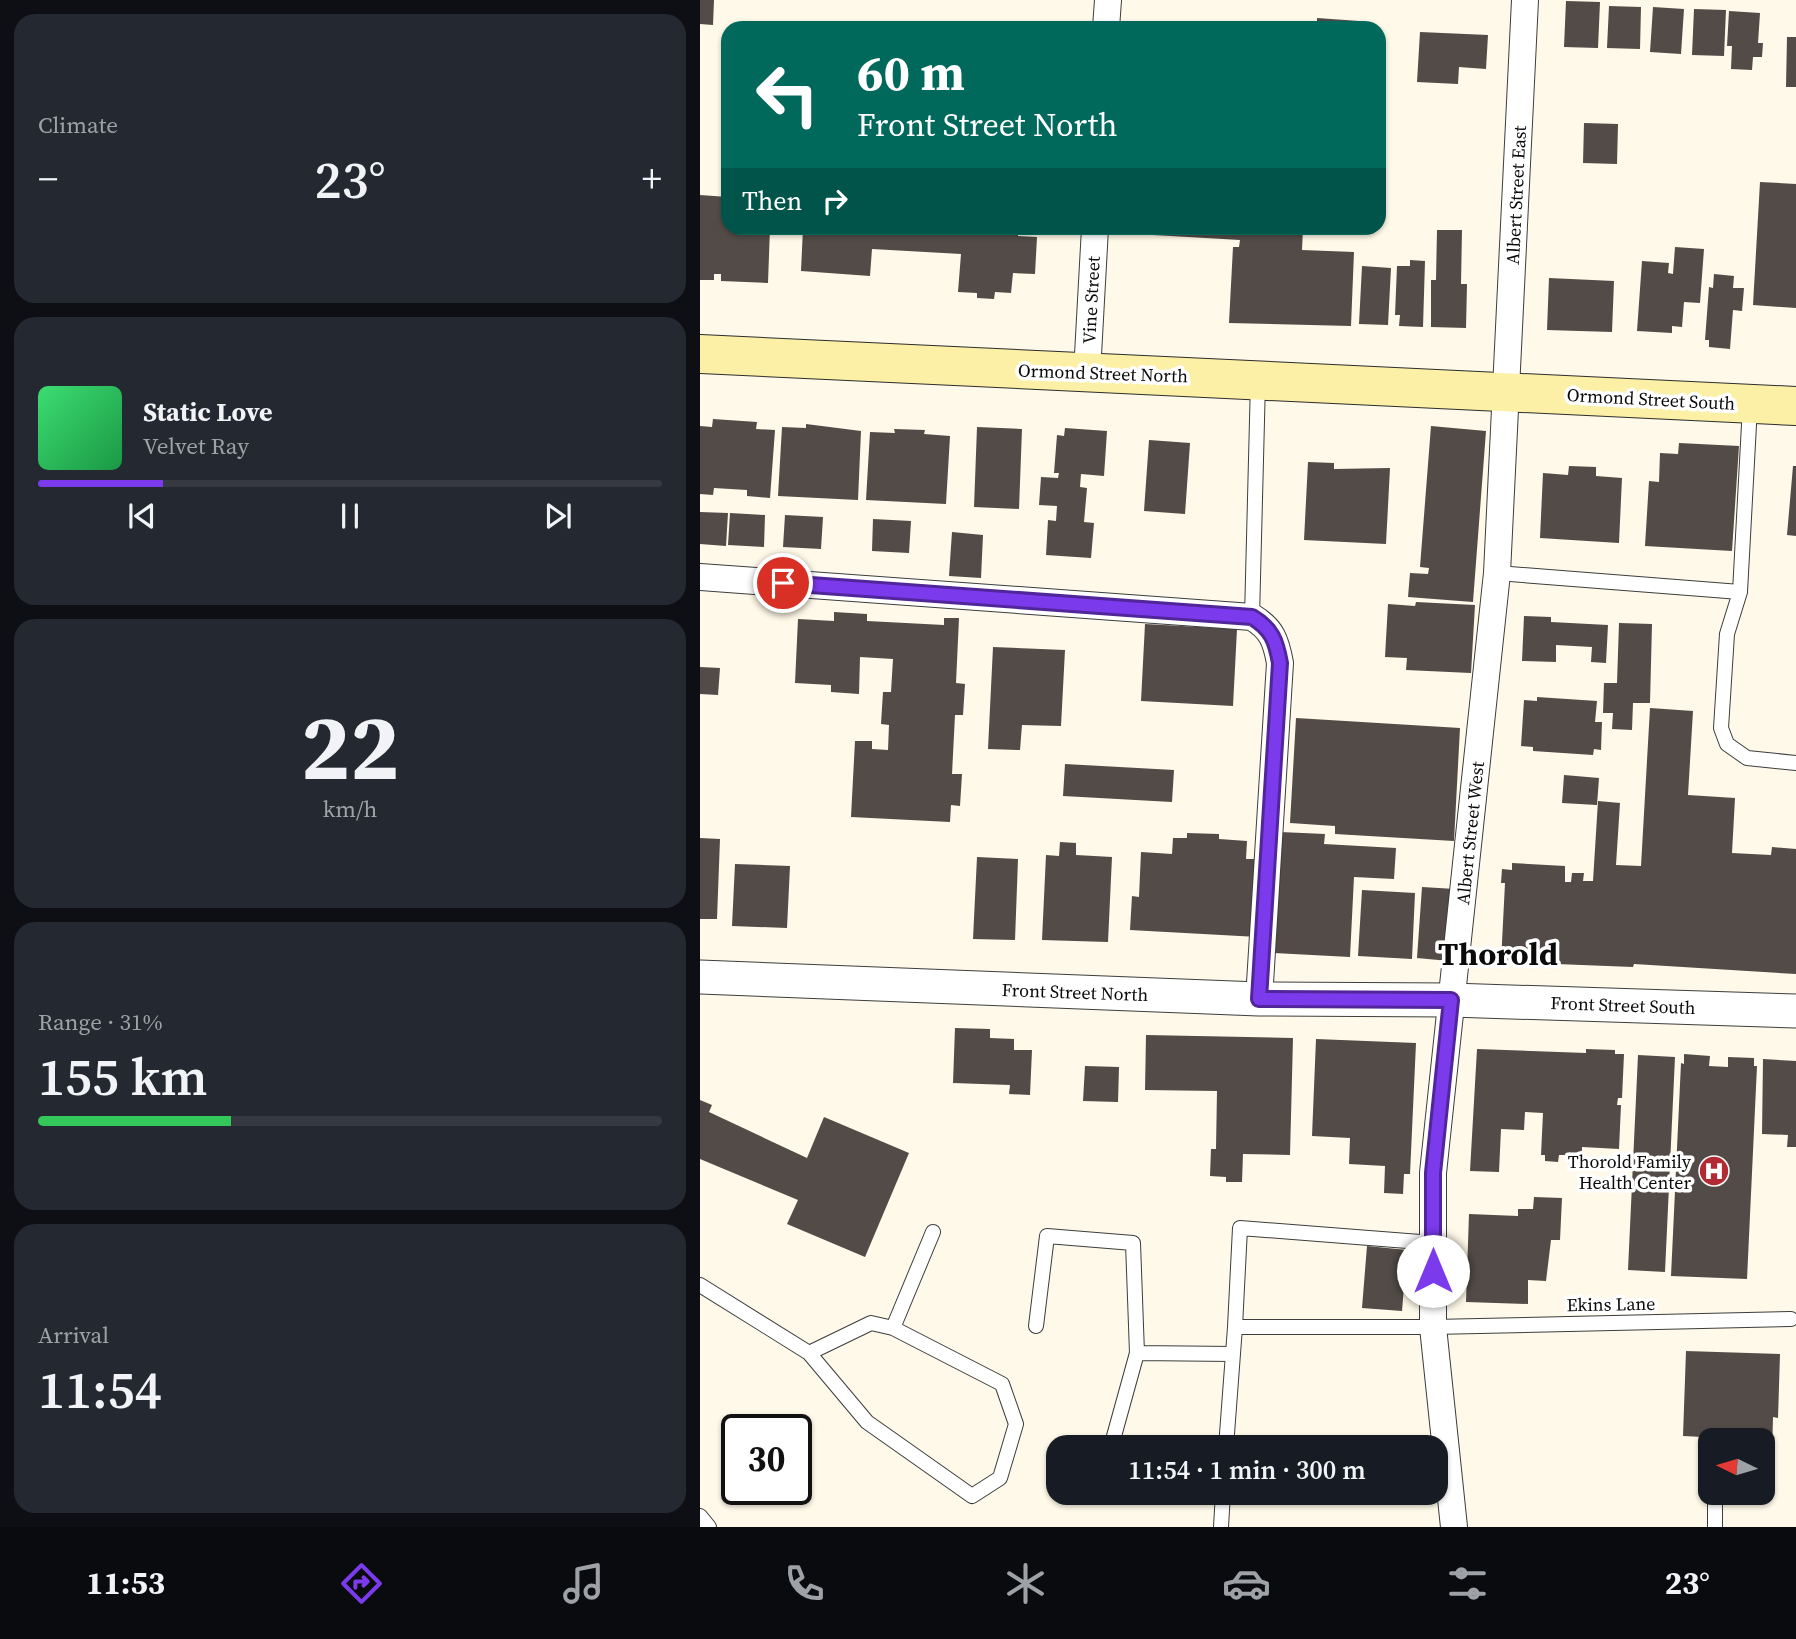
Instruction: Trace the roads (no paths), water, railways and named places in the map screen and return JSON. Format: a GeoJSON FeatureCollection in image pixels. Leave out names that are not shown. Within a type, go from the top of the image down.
{"type":"FeatureCollection","features":[{"type":"Feature","properties":{"kind":"main road","name":"Ormond Street North"},"geometry":{"type":"LineString","coordinates":[[700,354],[1506,390]]}},
{"type":"Feature","properties":{"kind":"main road","name":"Ormond Street South"},"geometry":{"type":"LineString","coordinates":[[1506,390],[1796,406]]}},
{"type":"Feature","properties":{"kind":"street"},"geometry":{"type":"LineString","coordinates":[[1107,21],[1108,0]]}},
{"type":"Feature","properties":{"kind":"street","name":"Albert Street East"},"geometry":{"type":"LineString","coordinates":[[1506,390],[1525,0]]}},
{"type":"Feature","properties":{"kind":"street","name":"Vine Street"},"geometry":{"type":"LineString","coordinates":[[1087,373],[1095,235]]}},
{"type":"Feature","properties":{"kind":"street","name":"Albert Street West"},"geometry":{"type":"LineString","coordinates":[[1454,1527],[1433,1327],[1433,1173],[1497,573],[1506,390]]}},
{"type":"Feature","properties":{"kind":"street"},"geometry":{"type":"LineString","coordinates":[[700,577],[1252,617],[1268,627],[1276,642],[1280,663],[1259,999]]}},
{"type":"Feature","properties":{"kind":"street","name":"Front Street North"},"geometry":{"type":"LineString","coordinates":[[700,977],[1259,999],[1451,1000]]}},
{"type":"Feature","properties":{"kind":"street","name":"Front Street South"},"geometry":{"type":"LineString","coordinates":[[1451,1000],[1796,1011]]}},
{"type":"Feature","properties":{"kind":"lane"},"geometry":{"type":"LineString","coordinates":[[1252,617],[1258,378]]}},
{"type":"Feature","properties":{"kind":"lane"},"geometry":{"type":"LineString","coordinates":[[1751,404],[1740,592],[1727,634],[1721,728],[1727,744],[1747,758],[1796,763]]}},
{"type":"Feature","properties":{"kind":"lane"},"geometry":{"type":"LineString","coordinates":[[1497,573],[1740,592]]}},
{"type":"Feature","properties":{"kind":"lane"},"geometry":{"type":"LineString","coordinates":[[1227,1435],[1240,1228],[1433,1243]]}},
{"type":"Feature","properties":{"kind":"lane"},"geometry":{"type":"LineString","coordinates":[[894,1328],[933,1232]]}},
{"type":"Feature","properties":{"kind":"lane"},"geometry":{"type":"LineString","coordinates":[[1036,1326],[1047,1236],[1133,1243],[1137,1353],[1114,1435]]}},
{"type":"Feature","properties":{"kind":"lane"},"geometry":{"type":"LineString","coordinates":[[700,1285],[809,1353],[867,1422],[972,1496],[1000,1478],[1016,1424],[1002,1384],[894,1328],[871,1323],[809,1353]]}},
{"type":"Feature","properties":{"kind":"lane","name":"Ekins Lane"},"geometry":{"type":"LineString","coordinates":[[1235,1327],[1433,1327],[1791,1320]]}},
{"type":"Feature","properties":{"kind":"lane"},"geometry":{"type":"LineString","coordinates":[[1137,1353],[1233,1354]]}},
{"type":"Feature","properties":{"kind":"lane"},"geometry":{"type":"LineString","coordinates":[[1221,1527],[1222,1505]]}},
{"type":"Feature","properties":{"kind":"lane"},"geometry":{"type":"LineString","coordinates":[[1715,1505],[1715,1527]]}},
{"type":"Feature","properties":{"kind":"lane"},"geometry":{"type":"LineString","coordinates":[[700,1516],[709,1527]]}},
{"type":"Feature","properties":{"kind":"place","name":"Thorold Family Health Center"},"geometry":{"type":"Point","coordinates":[1714,1171]}},
{"type":"Feature","properties":{"kind":"district","name":"Thorold"},"geometry":{"type":"Point","coordinates":[1498,954]}}]}
